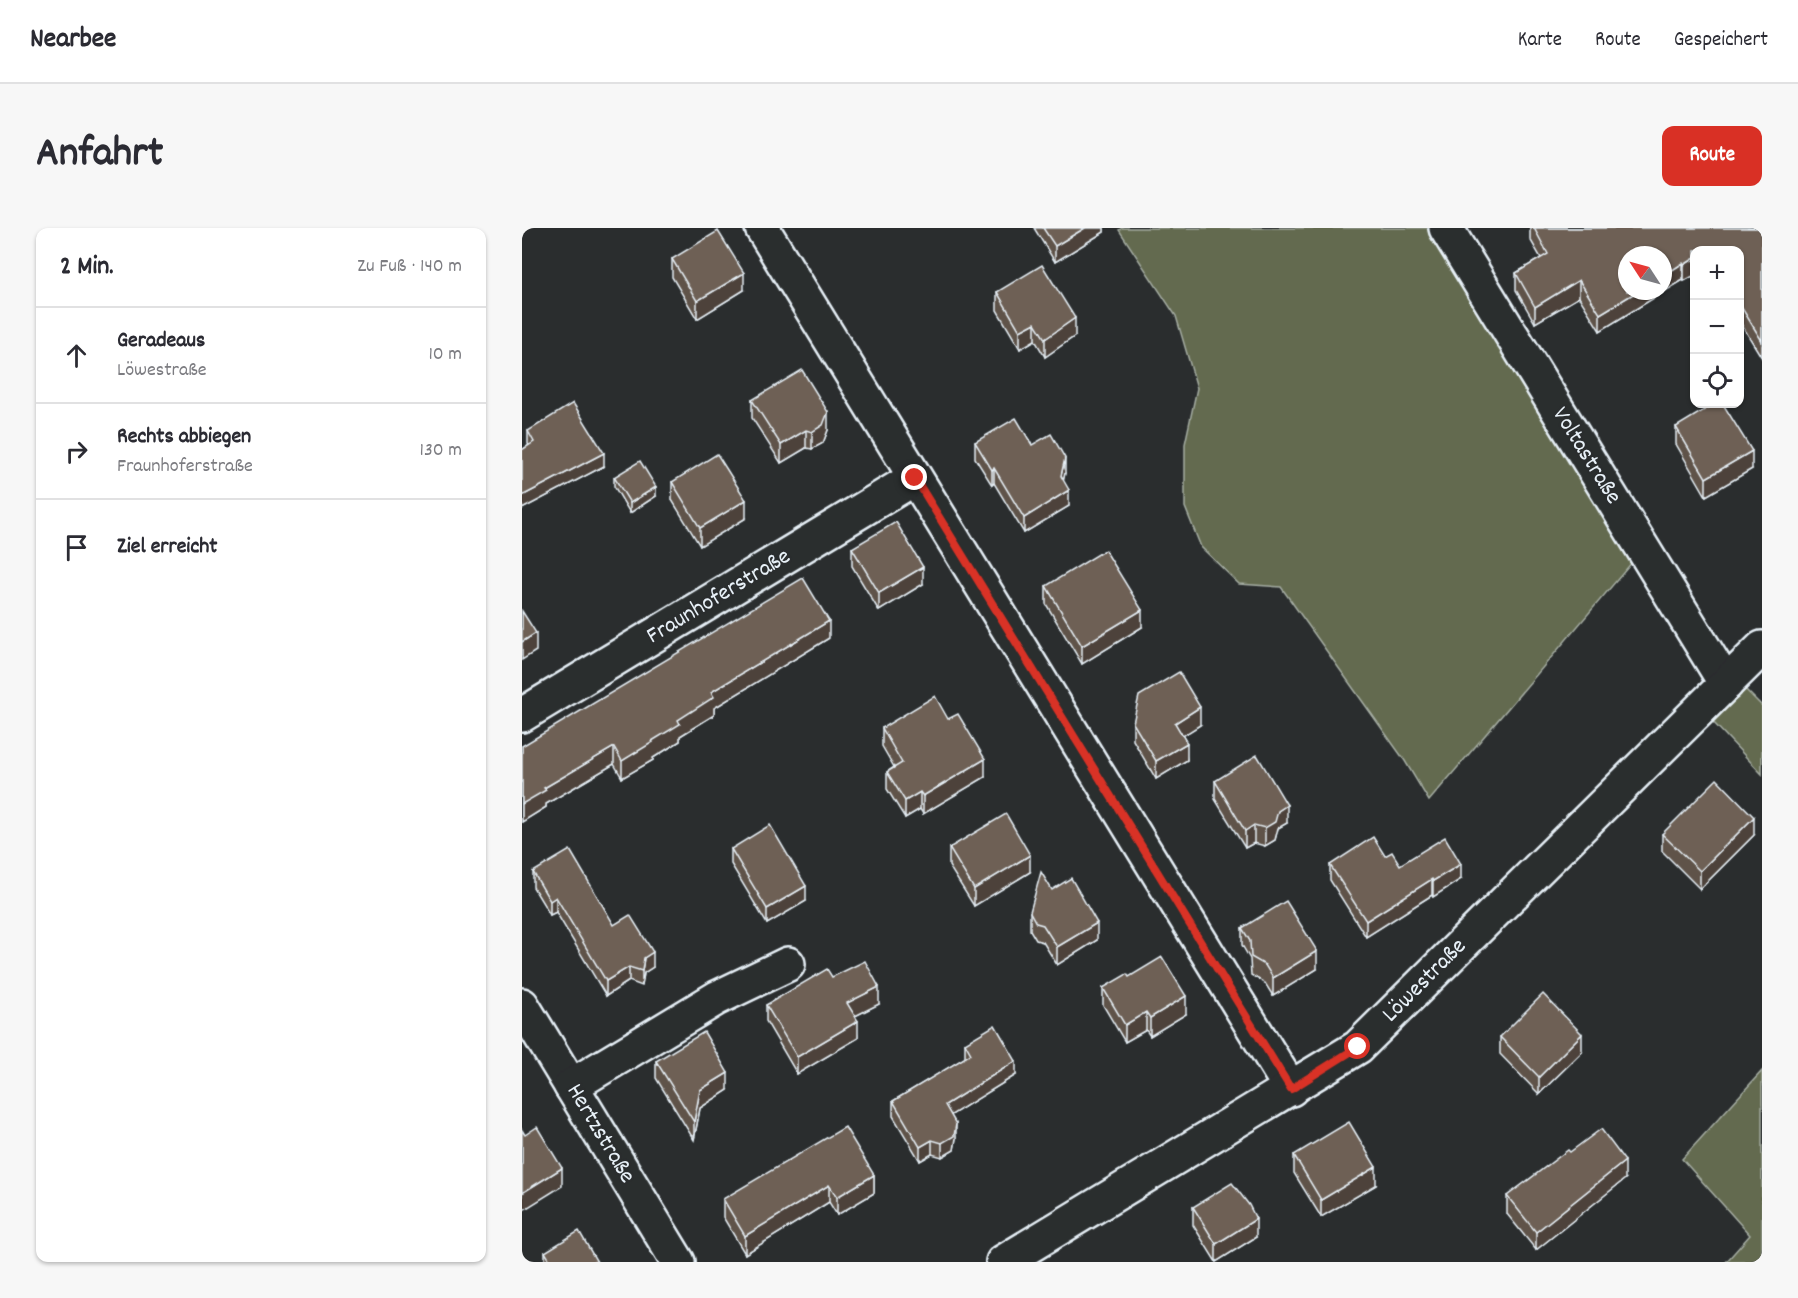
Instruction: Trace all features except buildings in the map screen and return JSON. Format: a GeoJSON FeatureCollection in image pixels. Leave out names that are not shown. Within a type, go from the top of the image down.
{"type":"FeatureCollection","features":[{"type":"Feature","properties":{"kind":"street"},"geometry":{"type":"LineString","coordinates":[[762,228],[1291,1089]]}},
{"type":"Feature","properties":{"kind":"street","name":"Voltastraße"},"geometry":{"type":"LineString","coordinates":[[1446,228],[1726,684]]}},
{"type":"Feature","properties":{"kind":"street","name":"Fraunhoferstraße"},"geometry":{"type":"LineString","coordinates":[[522,715],[915,478]]}},
{"type":"Feature","properties":{"kind":"street","name":"Löwestraße"},"geometry":{"type":"LineString","coordinates":[[1003,1262],[1358,1047],[1762,648]]}},
{"type":"Feature","properties":{"kind":"street"},"geometry":{"type":"LineString","coordinates":[[572,1086],[717,998],[788,964]]}},
{"type":"Feature","properties":{"kind":"street","name":"Hertzstraße"},"geometry":{"type":"LineString","coordinates":[[522,1005],[678,1262]]}},
{"type":"Feature","properties":{"kind":"green space"},"geometry":{"type":"Polygon","coordinates":[[[1122,228],[1441,228],[1640,553],[1429,801],[1405,761],[1281,587],[1239,584],[1201,547],[1185,507],[1185,444],[1197,388],[1176,316],[1119,230],[1122,228]]]}},
{"type":"Feature","properties":{"kind":"green space"},"geometry":{"type":"Polygon","coordinates":[[[1744,688],[1762,706],[1762,774],[1712,721],[1744,688]]]}},
{"type":"Feature","properties":{"kind":"green space"},"geometry":{"type":"Polygon","coordinates":[[[1762,1071],[1762,1262],[1726,1262],[1750,1235],[1682,1159],[1762,1071]]]}},
{"type":"Feature","properties":{"kind":"route"},"geometry":{"type":"LineString","coordinates":[[915,478],[1291,1089],[1358,1047]]}}]}
